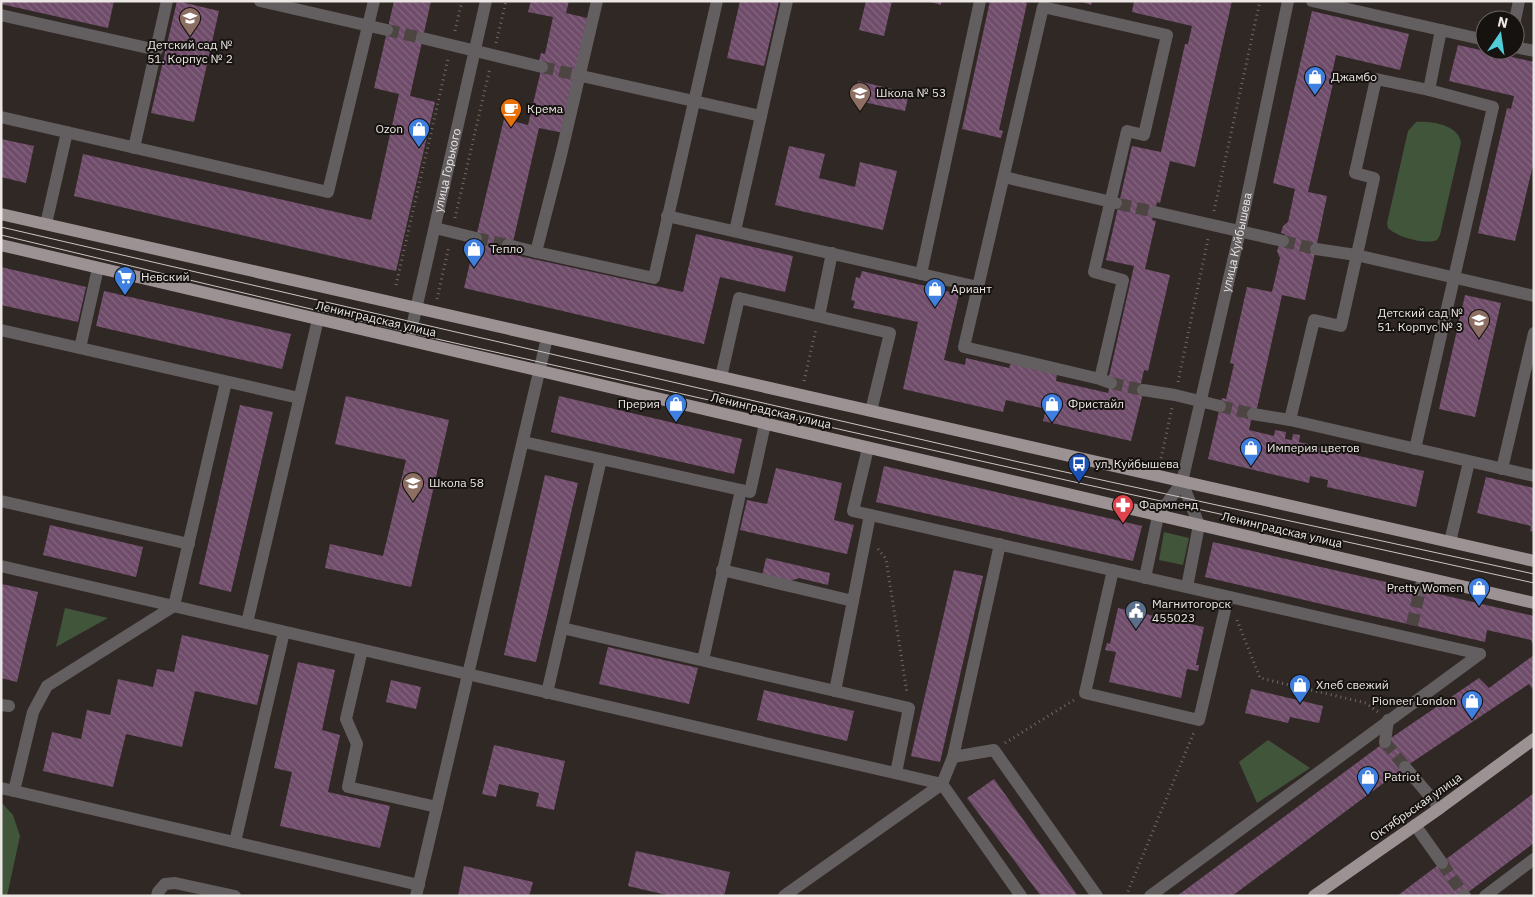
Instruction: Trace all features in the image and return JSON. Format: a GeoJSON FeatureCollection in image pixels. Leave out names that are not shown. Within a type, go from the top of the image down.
{"type":"FeatureCollection","features":[{"type":"Feature","properties":{"kind":"main road","name":"Ленинградская улица"},"geometry":{"type":"LineString","coordinates":[[1,214],[1534,561]]}},
{"type":"Feature","properties":{"kind":"main road","name":"Ленинградская улица"},"geometry":{"type":"LineString","coordinates":[[1,245],[1198,525],[1421,584],[1534,603]]}},
{"type":"Feature","properties":{"kind":"main road","name":"Октябрьская улица"},"geometry":{"type":"LineString","coordinates":[[1314,896],[1440,808],[1534,739]]}},
{"type":"Feature","properties":{"kind":"street"},"geometry":{"type":"LineString","coordinates":[[134,148],[167,1]]}},
{"type":"Feature","properties":{"kind":"street"},"geometry":{"type":"LineString","coordinates":[[260,1],[386,30]]}},
{"type":"Feature","properties":{"kind":"street"},"geometry":{"type":"LineString","coordinates":[[1,117],[328,192],[374,1]]}},
{"type":"Feature","properties":{"kind":"street","name":"улица Горького"},"geometry":{"type":"LineString","coordinates":[[409,340],[486,1]]}},
{"type":"Feature","properties":{"kind":"street"},"geometry":{"type":"LineString","coordinates":[[536,252],[597,1]]}},
{"type":"Feature","properties":{"kind":"street"},"geometry":{"type":"LineString","coordinates":[[508,245],[654,278],[717,1]]}},
{"type":"Feature","properties":{"kind":"street"},"geometry":{"type":"LineString","coordinates":[[735,231],[787,1]]}},
{"type":"Feature","properties":{"kind":"street"},"geometry":{"type":"LineString","coordinates":[[921,274],[980,1]]}},
{"type":"Feature","properties":{"kind":"street","name":"улица Куйбышева"},"geometry":{"type":"LineString","coordinates":[[1158,516],[1182,482],[1240,231],[1288,1]]}},
{"type":"Feature","properties":{"kind":"street"},"geometry":{"type":"LineString","coordinates":[[1312,1],[1475,38]]}},
{"type":"Feature","properties":{"kind":"street"},"geometry":{"type":"LineString","coordinates":[[1042,7],[1167,35],[1144,135],[1127,131],[1114,203],[1094,272],[1123,280],[1106,381],[964,347],[1042,7]]}},
{"type":"Feature","properties":{"kind":"street"},"geometry":{"type":"LineString","coordinates":[[1,15],[157,50]]}},
{"type":"Feature","properties":{"kind":"street"},"geometry":{"type":"LineString","coordinates":[[1428,90],[1441,30]]}},
{"type":"Feature","properties":{"kind":"street"},"geometry":{"type":"LineString","coordinates":[[422,38],[542,67]]}},
{"type":"Feature","properties":{"kind":"street"},"geometry":{"type":"LineString","coordinates":[[578,76],[761,116]]}},
{"type":"Feature","properties":{"kind":"street"},"geometry":{"type":"LineString","coordinates":[[1290,420],[1314,320],[1341,326],[1374,178],[1355,173],[1376,79],[1428,90],[1494,107],[1415,450]]}},
{"type":"Feature","properties":{"kind":"street"},"geometry":{"type":"LineString","coordinates":[[46,224],[68,132]]}},
{"type":"Feature","properties":{"kind":"street"},"geometry":{"type":"LineString","coordinates":[[1004,178],[1114,203]]}},
{"type":"Feature","properties":{"kind":"street"},"geometry":{"type":"LineString","coordinates":[[1154,212],[1284,241]]}},
{"type":"Feature","properties":{"kind":"street"},"geometry":{"type":"LineString","coordinates":[[667,216],[978,287]]}},
{"type":"Feature","properties":{"kind":"street"},"geometry":{"type":"LineString","coordinates":[[435,228],[476,238]]}},
{"type":"Feature","properties":{"kind":"street"},"geometry":{"type":"LineString","coordinates":[[1316,248],[1356,255],[1534,296]]}},
{"type":"Feature","properties":{"kind":"street"},"geometry":{"type":"LineString","coordinates":[[819,316],[832,253]]}},
{"type":"Feature","properties":{"kind":"street"},"geometry":{"type":"LineString","coordinates":[[80,348],[98,268]]}},
{"type":"Feature","properties":{"kind":"street"},"geometry":{"type":"LineString","coordinates":[[721,377],[740,298],[890,333],[871,411]]}},
{"type":"Feature","properties":{"kind":"street"},"geometry":{"type":"LineString","coordinates":[[247,623],[318,319]]}},
{"type":"Feature","properties":{"kind":"street"},"geometry":{"type":"LineString","coordinates":[[1,330],[299,398]]}},
{"type":"Feature","properties":{"kind":"street"},"geometry":{"type":"LineString","coordinates":[[1502,469],[1534,333]]}},
{"type":"Feature","properties":{"kind":"street"},"geometry":{"type":"LineString","coordinates":[[1,788],[235,842],[418,890],[547,338]]}},
{"type":"Feature","properties":{"kind":"street"},"geometry":{"type":"LineString","coordinates":[[14,791],[32,712],[48,686],[174,606],[226,382]]}},
{"type":"Feature","properties":{"kind":"street"},"geometry":{"type":"LineString","coordinates":[[1143,390],[1175,395],[1220,406]]}},
{"type":"Feature","properties":{"kind":"street"},"geometry":{"type":"LineString","coordinates":[[1253,414],[1290,420],[1534,476]]}},
{"type":"Feature","properties":{"kind":"street"},"geometry":{"type":"LineString","coordinates":[[524,442],[750,492],[765,424]]}},
{"type":"Feature","properties":{"kind":"street"},"geometry":{"type":"LineString","coordinates":[[868,448],[853,511],[1480,654],[1150,896]]}},
{"type":"Feature","properties":{"kind":"street"},"geometry":{"type":"LineString","coordinates":[[547,693],[601,459]]}},
{"type":"Feature","properties":{"kind":"street"},"geometry":{"type":"LineString","coordinates":[[1450,542],[1469,462]]}},
{"type":"Feature","properties":{"kind":"street"},"geometry":{"type":"LineString","coordinates":[[1182,482],[1198,525],[1188,587]]}},
{"type":"Feature","properties":{"kind":"street"},"geometry":{"type":"LineString","coordinates":[[703,660],[741,490]]}},
{"type":"Feature","properties":{"kind":"street"},"geometry":{"type":"LineString","coordinates":[[1,501],[188,544]]}},
{"type":"Feature","properties":{"kind":"street"},"geometry":{"type":"LineString","coordinates":[[835,691],[870,515]]}},
{"type":"Feature","properties":{"kind":"street"},"geometry":{"type":"LineString","coordinates":[[1145,578],[1158,516]]}},
{"type":"Feature","properties":{"kind":"street"},"geometry":{"type":"LineString","coordinates":[[784,896],[942,784],[953,757],[1000,544]]}},
{"type":"Feature","properties":{"kind":"street"},"geometry":{"type":"LineString","coordinates":[[1,566],[942,784],[1021,896]]}},
{"type":"Feature","properties":{"kind":"street"},"geometry":{"type":"LineString","coordinates":[[722,570],[853,601]]}},
{"type":"Feature","properties":{"kind":"street"},"geometry":{"type":"LineString","coordinates":[[1113,570],[1086,693],[1200,720],[1228,597]]}},
{"type":"Feature","properties":{"kind":"street"},"geometry":{"type":"LineString","coordinates":[[1409,638],[1412,625]]}},
{"type":"Feature","properties":{"kind":"street"},"geometry":{"type":"LineString","coordinates":[[562,628],[909,708],[896,773]]}},
{"type":"Feature","properties":{"kind":"street"},"geometry":{"type":"LineString","coordinates":[[235,842],[284,632]]}},
{"type":"Feature","properties":{"kind":"street"},"geometry":{"type":"LineString","coordinates":[[362,650],[346,719],[357,744],[348,787],[437,807]]}},
{"type":"Feature","properties":{"kind":"street"},"geometry":{"type":"LineString","coordinates":[[1385,742],[1388,720]]}},
{"type":"Feature","properties":{"kind":"street"},"geometry":{"type":"LineString","coordinates":[[953,757],[994,750],[1097,896]]}},
{"type":"Feature","properties":{"kind":"street"},"geometry":{"type":"LineString","coordinates":[[1405,767],[1440,808]]}},
{"type":"Feature","properties":{"kind":"street"},"geometry":{"type":"LineString","coordinates":[[1415,825],[1442,863]]}},
{"type":"Feature","properties":{"kind":"street"},"geometry":{"type":"LineString","coordinates":[[1485,896],[1534,859]]}},
{"type":"Feature","properties":{"kind":"street"},"geometry":{"type":"LineString","coordinates":[[157,896],[165,884],[175,883],[235,896]]}},
{"type":"Feature","properties":{"kind":"path"},"geometry":{"type":"LineString","coordinates":[[396,285],[462,1]]}},
{"type":"Feature","properties":{"kind":"path"},"geometry":{"type":"LineString","coordinates":[[434,312],[506,1]]}},
{"type":"Feature","properties":{"kind":"path"},"geometry":{"type":"LineString","coordinates":[[1157,476],[1260,1]]}},
{"type":"Feature","properties":{"kind":"path"},"geometry":{"type":"LineString","coordinates":[[802,395],[819,316]]}},
{"type":"Feature","properties":{"kind":"path"},"geometry":{"type":"LineString","coordinates":[[867,532],[886,559],[909,708]]}},
{"type":"Feature","properties":{"kind":"path"},"geometry":{"type":"LineString","coordinates":[[1228,597],[1260,678],[1366,703]]}},
{"type":"Feature","properties":{"kind":"path"},"geometry":{"type":"LineString","coordinates":[[994,750],[1086,693]]}},
{"type":"Feature","properties":{"kind":"path"},"geometry":{"type":"LineString","coordinates":[[1126,896],[1200,720]]}},
{"type":"Feature","properties":{"kind":"green space"},"geometry":{"type":"Polygon","coordinates":[[[1416,122],[1444,125],[1455,132],[1461,143],[1440,235],[1437,240],[1426,242],[1404,237],[1388,228],[1387,223],[1408,131],[1416,122]]]}},
{"type":"Feature","properties":{"kind":"green space"},"geometry":{"type":"Polygon","coordinates":[[[1164,532],[1189,538],[1183,565],[1159,560],[1164,532]]]}},
{"type":"Feature","properties":{"kind":"green space"},"geometry":{"type":"Polygon","coordinates":[[[65,608],[108,618],[56,647],[65,608]]]}},
{"type":"Feature","properties":{"kind":"green space"},"geometry":{"type":"Polygon","coordinates":[[[1268,740],[1310,768],[1257,803],[1239,762],[1268,740]]]}},
{"type":"Feature","properties":{"kind":"green space"},"geometry":{"type":"Polygon","coordinates":[[[1,802],[13,815],[20,836],[7,896],[1,896],[1,802]]]}},
{"type":"Feature","properties":{"kind":"building"},"geometry":{"type":"Polygon","coordinates":[[[1,1],[114,1],[108,28],[1,4],[1,1]]]}},
{"type":"Feature","properties":{"kind":"building"},"geometry":{"type":"Polygon","coordinates":[[[177,1],[219,11],[194,122],[151,113],[177,1]]]}},
{"type":"Feature","properties":{"kind":"building"},"geometry":{"type":"Polygon","coordinates":[[[394,1],[431,1],[410,96],[435,102],[396,271],[74,196],[83,154],[371,220],[399,94],[374,88],[394,1]]]}},
{"type":"Feature","properties":{"kind":"building"},"geometry":{"type":"Polygon","coordinates":[[[531,1],[569,1],[566,13],[591,19],[564,133],[539,128],[513,242],[509,241],[506,253],[683,292],[696,234],[793,256],[785,292],[720,277],[704,344],[464,288],[504,119],[528,125],[542,66],[538,65],[541,53],[545,54],[553,17],[528,12],[531,1]]]}},
{"type":"Feature","properties":{"kind":"building"},"geometry":{"type":"Polygon","coordinates":[[[740,1],[779,1],[764,66],[727,58],[740,1]]]}},
{"type":"Feature","properties":{"kind":"building"},"geometry":{"type":"Polygon","coordinates":[[[866,1],[892,1],[884,36],[859,30],[866,1]]]}},
{"type":"Feature","properties":{"kind":"building"},"geometry":{"type":"Polygon","coordinates":[[[928,1],[941,1],[941,5],[928,1]]]}},
{"type":"Feature","properties":{"kind":"building"},"geometry":{"type":"Polygon","coordinates":[[[990,1],[1024,1],[1027,3],[999,130],[1003,131],[1001,138],[962,129],[990,1]]]}},
{"type":"Feature","properties":{"kind":"building"},"geometry":{"type":"Polygon","coordinates":[[[1080,1],[1092,1],[1091,5],[1080,1]]]}},
{"type":"Feature","properties":{"kind":"building"},"geometry":{"type":"Polygon","coordinates":[[[1134,1],[1232,1],[1195,167],[1170,161],[1160,203],[1157,202],[1152,220],[1156,221],[1145,269],[1170,275],[1148,371],[1144,370],[1140,388],[1144,389],[1131,441],[1043,421],[1046,409],[1006,400],[1003,412],[903,389],[918,322],[853,308],[855,301],[851,300],[856,277],[860,278],[862,271],[959,294],[944,360],[965,365],[966,358],[1009,368],[1011,363],[1057,374],[1056,381],[1108,393],[1111,381],[1108,381],[1134,266],[1106,260],[1132,146],[1161,152],[1185,44],[1188,44],[1192,26],[1132,12],[1134,1]]]}},
{"type":"Feature","properties":{"kind":"building"},"geometry":{"type":"Polygon","coordinates":[[[1312,11],[1409,34],[1400,70],[1336,55],[1332,74],[1335,75],[1308,192],[1327,196],[1305,300],[1282,295],[1256,413],[1253,412],[1249,430],[1274,436],[1275,430],[1286,432],[1285,439],[1292,440],[1293,434],[1300,435],[1299,442],[1424,471],[1416,507],[1327,487],[1328,480],[1310,476],[1309,483],[1208,459],[1222,398],[1226,399],[1234,364],[1230,363],[1247,287],[1272,292],[1280,258],[1277,251],[1279,245],[1282,245],[1285,234],[1281,233],[1283,226],[1288,222],[1295,189],[1273,183],[1312,11]]]}},
{"type":"Feature","properties":{"kind":"building"},"geometry":{"type":"Polygon","coordinates":[[[1458,45],[1475,49],[1475,60],[1525,60],[1534,62],[1534,161],[1515,241],[1478,233],[1507,108],[1511,109],[1514,96],[1449,81],[1458,45]]]}},
{"type":"Feature","properties":{"kind":"building"},"geometry":{"type":"Polygon","coordinates":[[[858,81],[909,93],[905,111],[854,100],[858,81]]]}},
{"type":"Feature","properties":{"kind":"building"},"geometry":{"type":"Polygon","coordinates":[[[1,139],[34,146],[26,183],[1,177],[1,139]]]}},
{"type":"Feature","properties":{"kind":"building"},"geometry":{"type":"Polygon","coordinates":[[[789,146],[825,154],[819,178],[855,187],[860,162],[897,171],[883,230],[775,205],[789,146]]]}},
{"type":"Feature","properties":{"kind":"building"},"geometry":{"type":"Polygon","coordinates":[[[1,267],[86,287],[78,322],[1,305],[1,267]]]}},
{"type":"Feature","properties":{"kind":"building"},"geometry":{"type":"Polygon","coordinates":[[[104,291],[291,334],[282,369],[96,326],[104,291]]]}},
{"type":"Feature","properties":{"kind":"building"},"geometry":{"type":"Polygon","coordinates":[[[1465,295],[1501,303],[1475,417],[1439,409],[1465,295]]]}},
{"type":"Feature","properties":{"kind":"building","name":"Школа 58"},"geometry":{"type":"Polygon","coordinates":[[[346,396],[449,420],[411,587],[325,568],[330,544],[383,556],[406,460],[335,444],[346,396]]]}},
{"type":"Feature","properties":{"kind":"building"},"geometry":{"type":"Polygon","coordinates":[[[559,396],[742,439],[734,474],[551,432],[559,396]]]}},
{"type":"Feature","properties":{"kind":"building"},"geometry":{"type":"Polygon","coordinates":[[[240,405],[273,412],[231,592],[199,584],[240,405]]]}},
{"type":"Feature","properties":{"kind":"building"},"geometry":{"type":"Polygon","coordinates":[[[884,466],[1142,526],[1133,561],[876,502],[884,466]]]}},
{"type":"Feature","properties":{"kind":"building"},"geometry":{"type":"Polygon","coordinates":[[[776,468],[842,483],[834,520],[854,525],[847,554],[740,530],[747,500],[767,504],[776,468]]]}},
{"type":"Feature","properties":{"kind":"building"},"geometry":{"type":"Polygon","coordinates":[[[545,475],[578,483],[536,662],[504,655],[545,475]]]}},
{"type":"Feature","properties":{"kind":"building"},"geometry":{"type":"Polygon","coordinates":[[[1486,477],[1534,488],[1534,532],[1530,531],[1531,526],[1477,513],[1486,477]]]}},
{"type":"Feature","properties":{"kind":"building"},"geometry":{"type":"Polygon","coordinates":[[[50,525],[143,547],[136,577],[43,555],[50,525]]]}},
{"type":"Feature","properties":{"kind":"building"},"geometry":{"type":"Polygon","coordinates":[[[1213,542],[1534,616],[1534,648],[1531,640],[1487,630],[1485,642],[1205,577],[1213,542]]]}},
{"type":"Feature","properties":{"kind":"building"},"geometry":{"type":"Polygon","coordinates":[[[766,558],[830,573],[828,585],[799,578],[787,582],[762,576],[766,558]]]}},
{"type":"Feature","properties":{"kind":"building"},"geometry":{"type":"Polygon","coordinates":[[[954,570],[983,576],[940,762],[911,756],[954,570]]]}},
{"type":"Feature","properties":{"kind":"building"},"geometry":{"type":"Polygon","coordinates":[[[2,584],[38,592],[17,682],[1,678],[2,584]]]}},
{"type":"Feature","properties":{"kind":"building"},"geometry":{"type":"Polygon","coordinates":[[[1118,608],[1204,627],[1196,665],[1199,665],[1198,671],[1187,669],[1181,698],[1109,682],[1116,652],[1105,650],[1107,643],[1110,644],[1118,608]]]}},
{"type":"Feature","properties":{"kind":"building"},"geometry":{"type":"Polygon","coordinates":[[[182,635],[269,655],[257,705],[195,691],[182,747],[126,734],[113,787],[43,771],[52,732],[81,739],[87,710],[110,715],[118,679],[153,687],[157,669],[174,672],[182,635]]]}},
{"type":"Feature","properties":{"kind":"building"},"geometry":{"type":"Polygon","coordinates":[[[608,647],[698,668],[689,704],[599,684],[608,647]]]}},
{"type":"Feature","properties":{"kind":"building"},"geometry":{"type":"Polygon","coordinates":[[[1534,655],[1534,691],[1529,684],[1405,767],[1232,896],[1177,896],[1385,742],[1479,678],[1489,688],[1534,655]]]}},
{"type":"Feature","properties":{"kind":"building"},"geometry":{"type":"Polygon","coordinates":[[[298,662],[335,670],[322,730],[340,735],[328,792],[390,806],[380,848],[280,826],[292,772],[274,768],[298,662]]]}},
{"type":"Feature","properties":{"kind":"building"},"geometry":{"type":"Polygon","coordinates":[[[391,680],[421,687],[416,709],[386,702],[391,680]]]}},
{"type":"Feature","properties":{"kind":"building"},"geometry":{"type":"Polygon","coordinates":[[[1251,689],[1323,706],[1319,723],[1290,717],[1288,723],[1245,713],[1251,689]]]}},
{"type":"Feature","properties":{"kind":"building"},"geometry":{"type":"Polygon","coordinates":[[[764,690],[854,711],[847,741],[757,720],[764,690]]]}},
{"type":"Feature","properties":{"kind":"building"},"geometry":{"type":"Polygon","coordinates":[[[494,745],[565,761],[554,810],[536,806],[539,793],[499,784],[496,797],[482,794],[494,745]]]}},
{"type":"Feature","properties":{"kind":"building"},"geometry":{"type":"Polygon","coordinates":[[[994,779],[1078,896],[1041,896],[967,798],[994,779]]]}},
{"type":"Feature","properties":{"kind":"building"},"geometry":{"type":"Polygon","coordinates":[[[1534,793],[1534,843],[1463,896],[1397,896],[1534,793]]]}},
{"type":"Feature","properties":{"kind":"building"},"geometry":{"type":"Polygon","coordinates":[[[636,851],[730,872],[724,896],[671,896],[628,886],[636,851]]]}},
{"type":"Feature","properties":{"kind":"building"},"geometry":{"type":"Polygon","coordinates":[[[464,866],[533,882],[529,896],[458,896],[464,866]]]}},
{"type":"Feature","properties":{"kind":"tunnel"},"geometry":{"type":"LineString","coordinates":[[387,30],[422,38]]}},
{"type":"Feature","properties":{"kind":"tunnel"},"geometry":{"type":"LineString","coordinates":[[542,67],[577,75]]}},
{"type":"Feature","properties":{"kind":"tunnel"},"geometry":{"type":"LineString","coordinates":[[1119,204],[1155,212]]}},
{"type":"Feature","properties":{"kind":"tunnel"},"geometry":{"type":"LineString","coordinates":[[476,238],[508,245]]}},
{"type":"Feature","properties":{"kind":"tunnel"},"geometry":{"type":"LineString","coordinates":[[1283,241],[1316,249]]}},
{"type":"Feature","properties":{"kind":"tunnel"},"geometry":{"type":"LineString","coordinates":[[1111,383],[1143,390]]}},
{"type":"Feature","properties":{"kind":"tunnel"},"geometry":{"type":"LineString","coordinates":[[1220,406],[1253,414]]}},
{"type":"Feature","properties":{"kind":"tunnel"},"geometry":{"type":"LineString","coordinates":[[1412,625],[1420,590]]}},
{"type":"Feature","properties":{"kind":"tunnel"},"geometry":{"type":"LineString","coordinates":[[1385,742],[1405,767]]}},
{"type":"Feature","properties":{"kind":"tunnel"},"geometry":{"type":"LineString","coordinates":[[1442,863],[1464,895]]}},
{"type":"Feature","properties":{"kind":"tram line"},"geometry":{"type":"LineString","coordinates":[[1,227],[1019,462],[1534,574]]}},
{"type":"Feature","properties":{"kind":"tram line"},"geometry":{"type":"LineString","coordinates":[[1,235],[428,337],[1534,583]]}},
{"type":"Feature","properties":{"kind":"place","name":"Детский сад № 51. Корпус № 2"},"geometry":{"type":"Point","coordinates":[190,37]}},
{"type":"Feature","properties":{"kind":"place","name":"Джамбо"},"geometry":{"type":"Point","coordinates":[1315,96]}},
{"type":"Feature","properties":{"kind":"place","name":"Школа № 53"},"geometry":{"type":"Point","coordinates":[860,112]}},
{"type":"Feature","properties":{"kind":"place","name":"Крема"},"geometry":{"type":"Point","coordinates":[511,128]}},
{"type":"Feature","properties":{"kind":"place","name":"Ozon"},"geometry":{"type":"Point","coordinates":[419,148]}},
{"type":"Feature","properties":{"kind":"place","name":"Тепло"},"geometry":{"type":"Point","coordinates":[474,268]}},
{"type":"Feature","properties":{"kind":"place","name":"Невский"},"geometry":{"type":"Point","coordinates":[125,296]}},
{"type":"Feature","properties":{"kind":"place","name":"Ариант"},"geometry":{"type":"Point","coordinates":[935,308]}},
{"type":"Feature","properties":{"kind":"place","name":"Детский сад № 51. Корпус № 3"},"geometry":{"type":"Point","coordinates":[1479,339]}},
{"type":"Feature","properties":{"kind":"place","name":"Прерия"},"geometry":{"type":"Point","coordinates":[676,423]}},
{"type":"Feature","properties":{"kind":"place","name":"Фристайл"},"geometry":{"type":"Point","coordinates":[1052,423]}},
{"type":"Feature","properties":{"kind":"place","name":"Империя цветов"},"geometry":{"type":"Point","coordinates":[1251,467]}},
{"type":"Feature","properties":{"kind":"place","name":"ул. Куйбышева"},"geometry":{"type":"Point","coordinates":[1079,483]}},
{"type":"Feature","properties":{"kind":"place","name":"Школа 58"},"geometry":{"type":"Point","coordinates":[413,502]}},
{"type":"Feature","properties":{"kind":"place","name":"Фармленд"},"geometry":{"type":"Point","coordinates":[1123,524]}},
{"type":"Feature","properties":{"kind":"place","name":"Pretty Women"},"geometry":{"type":"Point","coordinates":[1479,607]}},
{"type":"Feature","properties":{"kind":"place","name":"Магнитогорск 455023"},"geometry":{"type":"Point","coordinates":[1136,630]}},
{"type":"Feature","properties":{"kind":"place","name":"Хлеб свежий"},"geometry":{"type":"Point","coordinates":[1300,704]}},
{"type":"Feature","properties":{"kind":"place","name":"Pioneer London"},"geometry":{"type":"Point","coordinates":[1472,720]}},
{"type":"Feature","properties":{"kind":"place","name":"Patriot"},"geometry":{"type":"Point","coordinates":[1368,796]}}]}
